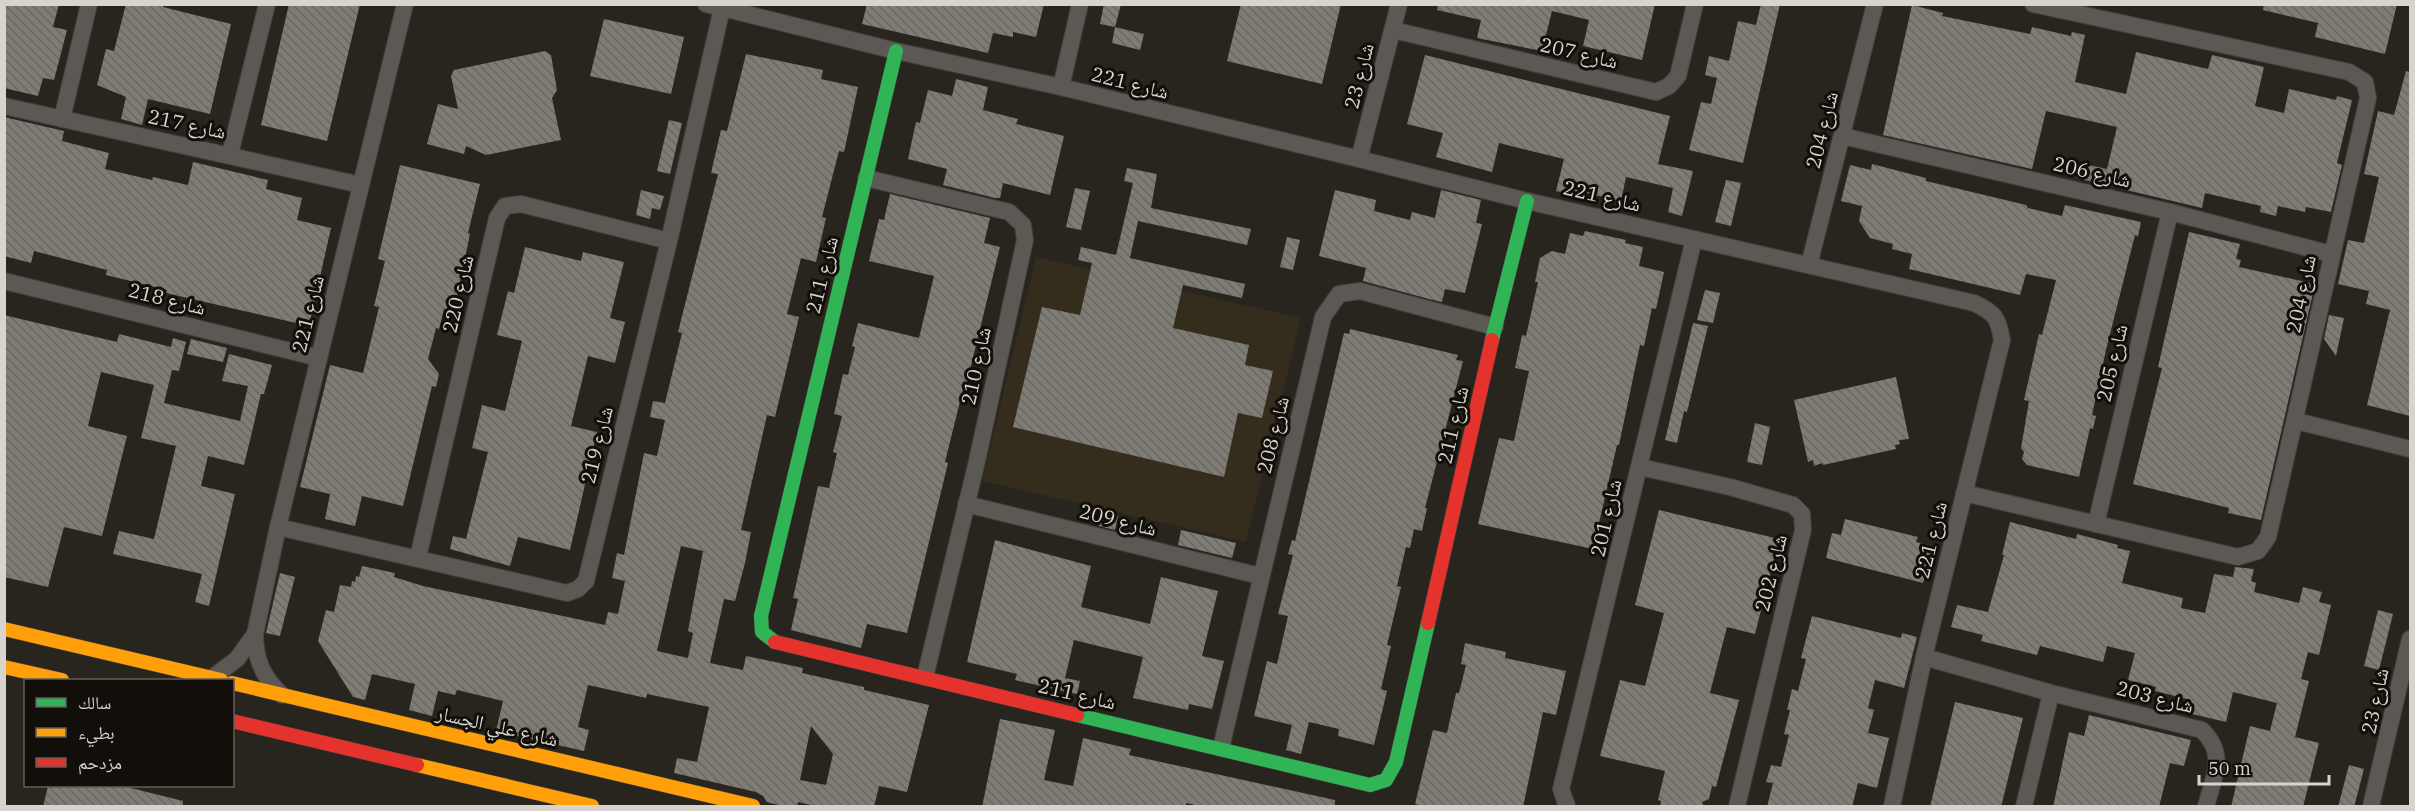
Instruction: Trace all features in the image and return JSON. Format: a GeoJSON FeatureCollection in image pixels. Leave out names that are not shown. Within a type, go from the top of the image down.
{"type":"FeatureCollection","features":[{"type":"Feature","properties":{"kind":"street"},"geometry":{"type":"LineString","coordinates":[[62,119],[89,4]]}},
{"type":"Feature","properties":{"kind":"street"},"geometry":{"type":"LineString","coordinates":[[230,154],[267,4]]}},
{"type":"Feature","properties":{"kind":"street","name":"شارع 221"},"geometry":{"type":"LineString","coordinates":[[282,695],[269,682],[260,666],[255,634],[278,527],[405,4]]}},
{"type":"Feature","properties":{"kind":"street"},"geometry":{"type":"LineString","coordinates":[[1061,87],[1080,4]]}},
{"type":"Feature","properties":{"kind":"street","name":"شارع 23"},"geometry":{"type":"LineString","coordinates":[[1359,159],[1399,4]]}},
{"type":"Feature","properties":{"kind":"street","name":"شارع 207"},"geometry":{"type":"LineString","coordinates":[[1393,30],[1656,93],[1669,86],[1678,76],[1695,4]]}},
{"type":"Feature","properties":{"kind":"street","name":"شارع 204"},"geometry":{"type":"LineString","coordinates":[[1809,265],[1875,4]]}},
{"type":"Feature","properties":{"kind":"street","name":"شارع 204"},"geometry":{"type":"LineString","coordinates":[[1964,493],[2238,557],[2258,551],[2268,537],[2368,98],[2365,82],[2349,72],[2033,4]]}},
{"type":"Feature","properties":{"kind":"street","name":"شارع 221"},"geometry":{"type":"LineString","coordinates":[[714,6],[896,51],[1061,87],[1527,201],[1974,303],[1991,311],[1999,322],[2002,339],[1924,657],[1892,807]]}},
{"type":"Feature","properties":{"kind":"street","name":"شارع 219"},"geometry":{"type":"LineString","coordinates":[[278,527],[418,557],[567,593],[578,590],[586,581],[669,241],[714,6]]}},
{"type":"Feature","properties":{"kind":"street","name":"شارع 211"},"geometry":{"type":"LineString","coordinates":[[896,51],[761,616],[762,632],[774,642],[1370,784],[1386,780],[1396,762],[1527,201]]}},
{"type":"Feature","properties":{"kind":"street","name":"شارع 217"},"geometry":{"type":"LineString","coordinates":[[4,106],[230,154],[361,185]]}},
{"type":"Feature","properties":{"kind":"street","name":"شارع 206"},"geometry":{"type":"LineString","coordinates":[[1842,136],[2170,212],[2331,254]]}},
{"type":"Feature","properties":{"kind":"street","name":"شارع 210"},"geometry":{"type":"LineString","coordinates":[[866,178],[1009,212],[1023,225],[1024,240],[925,677]]}},
{"type":"Feature","properties":{"kind":"street","name":"شارع 220"},"geometry":{"type":"LineString","coordinates":[[418,557],[498,218],[505,206],[520,204],[669,241]]}},
{"type":"Feature","properties":{"kind":"street","name":"شارع 205"},"geometry":{"type":"LineString","coordinates":[[2096,524],[2170,212]]}},
{"type":"Feature","properties":{"kind":"street","name":"شارع 201"},"geometry":{"type":"LineString","coordinates":[[1567,807],[1561,789],[1695,239]]}},
{"type":"Feature","properties":{"kind":"street","name":"شارع 218"},"geometry":{"type":"LineString","coordinates":[[4,281],[319,358]]}},
{"type":"Feature","properties":{"kind":"street","name":"شارع 208"},"geometry":{"type":"LineString","coordinates":[[1221,748],[1323,317],[1339,294],[1360,291],[1496,327]]}},
{"type":"Feature","properties":{"kind":"street"},"geometry":{"type":"LineString","coordinates":[[2296,421],[2410,449]]}},
{"type":"Feature","properties":{"kind":"street","name":"شارع 202"},"geometry":{"type":"LineString","coordinates":[[1640,467],[1761,496],[1792,506],[1802,514],[1803,530],[1737,807]]}},
{"type":"Feature","properties":{"kind":"street","name":"شارع 209"},"geometry":{"type":"LineString","coordinates":[[966,504],[1260,576]]}},
{"type":"Feature","properties":{"kind":"street"},"geometry":{"type":"LineString","coordinates":[[4,629],[217,679]]}},
{"type":"Feature","properties":{"kind":"street","name":"شارع 221"},"geometry":{"type":"LineString","coordinates":[[217,679],[237,659],[255,634]]}},
{"type":"Feature","properties":{"kind":"street","name":"شارع 23"},"geometry":{"type":"LineString","coordinates":[[2372,807],[2410,639]]}},
{"type":"Feature","properties":{"kind":"street","name":"شارع 203"},"geometry":{"type":"LineString","coordinates":[[1924,657],[2052,693],[2202,730],[2213,741],[2218,758],[2206,807]]}},
{"type":"Feature","properties":{"kind":"street"},"geometry":{"type":"LineString","coordinates":[[4,667],[54,679]]}},
{"type":"Feature","properties":{"kind":"street","name":"شارع علي الجسار"},"geometry":{"type":"LineString","coordinates":[[234,683],[567,762],[593,791]]}},
{"type":"Feature","properties":{"kind":"street"},"geometry":{"type":"LineString","coordinates":[[2024,807],[2052,693]]}},
{"type":"Feature","properties":{"kind":"street","name":"شارع علي الجسار"},"geometry":{"type":"LineString","coordinates":[[234,721],[558,798],[593,791],[753,807]]}},
{"type":"Feature","properties":{"kind":"street"},"geometry":{"type":"LineString","coordinates":[[558,798],[569,780],[567,762]]}},
{"type":"Feature","properties":{"kind":"shaded area"},"geometry":{"type":"Polygon","coordinates":[[[1036,257],[1301,318],[1246,542],[982,481],[1036,257]]]}},
{"type":"Feature","properties":{"kind":"building"},"geometry":{"type":"Polygon","coordinates":[[[6,4],[59,4],[53,27],[67,30],[54,80],[43,78],[38,96],[4,88],[6,4]]]}},
{"type":"Feature","properties":{"kind":"building"},"geometry":{"type":"Polygon","coordinates":[[[126,4],[163,4],[163,7],[231,24],[210,114],[148,99],[142,125],[121,119],[126,97],[97,85],[106,49],[114,51],[126,4]]]}},
{"type":"Feature","properties":{"kind":"building"},"geometry":{"type":"Polygon","coordinates":[[[289,4],[360,4],[327,141],[261,125],[289,4]]]}},
{"type":"Feature","properties":{"kind":"building"},"geometry":{"type":"Polygon","coordinates":[[[867,4],[1044,4],[1036,37],[1013,32],[1013,37],[993,33],[988,53],[862,24],[867,4]]]}},
{"type":"Feature","properties":{"kind":"building"},"geometry":{"type":"Polygon","coordinates":[[[1104,4],[1121,4],[1115,27],[1100,24],[1104,4]]]}},
{"type":"Feature","properties":{"kind":"building"},"geometry":{"type":"Polygon","coordinates":[[[1241,4],[1341,4],[1322,84],[1227,61],[1241,4]]]}},
{"type":"Feature","properties":{"kind":"building"},"geometry":{"type":"Polygon","coordinates":[[[1438,4],[1655,4],[1642,60],[1583,46],[1589,20],[1552,11],[1542,51],[1477,38],[1481,20],[1437,10],[1438,4]]]}},
{"type":"Feature","properties":{"kind":"building"},"geometry":{"type":"Polygon","coordinates":[[[1761,4],[1780,4],[1743,163],[1689,150],[1701,102],[1711,104],[1717,78],[1705,75],[1709,56],[1729,61],[1738,21],[1756,25],[1761,4]]]}},
{"type":"Feature","properties":{"kind":"building"},"geometry":{"type":"Polygon","coordinates":[[[2264,4],[2397,4],[2385,54],[2315,37],[2318,23],[2263,10],[2264,4]]]}},
{"type":"Feature","properties":{"kind":"building"},"geometry":{"type":"Polygon","coordinates":[[[1912,5],[1943,13],[1942,16],[2030,34],[2032,27],[2071,36],[2072,32],[2085,35],[2075,82],[2126,94],[2136,52],[2208,69],[2212,55],[2264,67],[2255,106],[2284,113],[2289,89],[2336,100],[2337,96],[2352,100],[2337,163],[2342,165],[2331,212],[2306,207],[2305,212],[2278,206],[2276,216],[2260,212],[2261,206],[2205,193],[2202,208],[2076,178],[2079,163],[2107,169],[2117,127],[2046,111],[2032,169],[1883,135],[1912,5]]]}},
{"type":"Feature","properties":{"kind":"building"},"geometry":{"type":"Polygon","coordinates":[[[604,19],[684,37],[671,94],[590,76],[604,19]]]}},
{"type":"Feature","properties":{"kind":"building"},"geometry":{"type":"Polygon","coordinates":[[[1115,27],[1144,34],[1140,50],[1112,43],[1115,27]]]}},
{"type":"Feature","properties":{"kind":"building"},"geometry":{"type":"Polygon","coordinates":[[[545,51],[551,55],[557,90],[552,98],[561,140],[486,155],[466,146],[464,154],[427,144],[438,104],[458,109],[451,76],[454,70],[545,51]]]}},
{"type":"Feature","properties":{"kind":"building"},"geometry":{"type":"Polygon","coordinates":[[[746,54],[823,70],[821,79],[858,87],[844,152],[839,151],[822,217],[826,218],[816,262],[801,258],[787,314],[799,317],[775,417],[767,415],[741,530],[751,532],[745,563],[735,601],[724,599],[710,663],[743,670],[746,656],[803,668],[802,673],[929,705],[907,792],[879,786],[874,807],[820,807],[798,802],[797,807],[786,807],[767,802],[756,792],[674,773],[677,758],[697,762],[709,707],[647,694],[646,698],[588,685],[578,727],[589,730],[584,751],[496,731],[503,701],[457,690],[455,695],[438,691],[432,716],[409,710],[415,684],[372,674],[365,700],[353,697],[318,641],[326,610],[334,612],[340,585],[351,587],[356,576],[359,577],[362,566],[395,573],[394,577],[423,586],[605,625],[608,612],[618,614],[625,581],[612,578],[617,553],[624,555],[644,453],[657,456],[665,420],[650,417],[653,401],[665,403],[682,333],[678,332],[718,174],[711,173],[721,130],[727,131],[746,54]],[[681,546],[657,651],[688,658],[693,633],[688,631],[703,551],[681,546]],[[811,726],[800,780],[826,785],[833,754],[811,726]]]}},
{"type":"Feature","properties":{"kind":"building"},"geometry":{"type":"Polygon","coordinates":[[[1425,55],[1670,116],[1658,164],[1693,171],[1682,216],[1668,212],[1673,188],[1626,177],[1621,201],[1586,193],[1585,198],[1556,191],[1564,159],[1499,143],[1492,172],[1436,157],[1443,133],[1407,124],[1425,55]]]}},
{"type":"Feature","properties":{"kind":"building"},"geometry":{"type":"Polygon","coordinates":[[[2406,71],[2410,72],[2410,416],[2367,405],[2390,310],[2366,304],[2369,291],[2338,284],[2348,240],[2364,243],[2379,177],[2364,174],[2378,111],[2394,115],[2406,71]]]}},
{"type":"Feature","properties":{"kind":"building"},"geometry":{"type":"Polygon","coordinates":[[[956,79],[988,87],[983,110],[1018,119],[1016,124],[1064,136],[1050,195],[1003,183],[1000,198],[995,198],[943,185],[947,169],[908,159],[916,122],[920,123],[928,90],[952,96],[956,79]]]}},
{"type":"Feature","properties":{"kind":"building"},"geometry":{"type":"Polygon","coordinates":[[[4,117],[64,131],[62,141],[109,153],[105,169],[152,180],[153,177],[188,185],[193,162],[268,180],[266,189],[302,198],[297,220],[331,228],[309,326],[166,293],[167,290],[106,275],[107,270],[34,251],[31,263],[4,256],[4,117]]]}},
{"type":"Feature","properties":{"kind":"building"},"geometry":{"type":"Polygon","coordinates":[[[669,120],[682,123],[670,174],[657,171],[669,120]]]}},
{"type":"Feature","properties":{"kind":"building"},"geometry":{"type":"Polygon","coordinates":[[[1872,164],[1926,178],[1926,181],[2062,216],[2065,205],[2141,222],[2138,236],[2135,235],[2106,350],[2092,415],[2096,416],[2093,429],[2090,428],[2079,477],[2027,465],[2022,459],[2024,452],[2021,448],[2029,401],[2024,400],[2039,334],[2042,335],[2056,280],[2026,274],[2020,295],[1909,269],[1912,254],[1892,249],[1893,244],[1870,238],[1859,221],[1862,206],[1841,201],[1850,165],[1871,170],[1872,164]]]}},
{"type":"Feature","properties":{"kind":"building"},"geometry":{"type":"Polygon","coordinates":[[[400,165],[480,184],[468,233],[470,234],[454,312],[444,309],[439,329],[436,328],[428,359],[439,374],[436,387],[432,386],[403,506],[362,496],[355,526],[325,519],[330,494],[300,487],[330,365],[363,373],[379,307],[374,306],[385,261],[378,259],[400,165]]]}},
{"type":"Feature","properties":{"kind":"building"},"geometry":{"type":"Polygon","coordinates":[[[1127,168],[1157,174],[1151,208],[1251,229],[1247,245],[1138,221],[1130,258],[1245,284],[1242,298],[1183,285],[1173,328],[1249,345],[1245,365],[1273,371],[1262,418],[1238,413],[1224,477],[1013,427],[1042,307],[1080,315],[1092,263],[1078,260],[1081,247],[1116,255],[1133,183],[1124,181],[1127,168]]]}},
{"type":"Feature","properties":{"kind":"building"},"geometry":{"type":"Polygon","coordinates":[[[1726,180],[1741,183],[1731,226],[1715,222],[1726,180]]]}},
{"type":"Feature","properties":{"kind":"building"},"geometry":{"type":"Polygon","coordinates":[[[1075,188],[1090,191],[1081,230],[1066,227],[1075,188]]]}},
{"type":"Feature","properties":{"kind":"building"},"geometry":{"type":"Polygon","coordinates":[[[641,190],[664,196],[660,210],[652,208],[650,219],[636,215],[641,190]]]}},
{"type":"Feature","properties":{"kind":"building"},"geometry":{"type":"Polygon","coordinates":[[[1335,190],[1376,200],[1374,211],[1410,220],[1412,212],[1435,218],[1441,190],[1481,200],[1476,223],[1482,224],[1465,293],[1445,289],[1442,302],[1429,299],[1363,281],[1366,268],[1319,256],[1335,190]]]}},
{"type":"Feature","properties":{"kind":"building"},"geometry":{"type":"Polygon","coordinates":[[[890,194],[990,218],[984,243],[1000,247],[945,462],[948,463],[907,633],[867,624],[861,648],[791,630],[798,599],[793,598],[818,486],[829,488],[837,453],[833,452],[842,416],[834,414],[843,374],[848,375],[858,323],[919,338],[934,276],[869,261],[879,219],[884,220],[890,194]]]}},
{"type":"Feature","properties":{"kind":"building"},"geometry":{"type":"Polygon","coordinates":[[[1585,231],[1626,240],[1625,243],[1643,247],[1639,266],[1664,272],[1656,309],[1652,308],[1644,346],[1640,345],[1619,445],[1617,445],[1593,549],[1478,524],[1499,438],[1514,441],[1529,371],[1515,368],[1522,335],[1526,336],[1538,282],[1535,282],[1540,258],[1552,251],[1565,254],[1570,233],[1583,236],[1585,231]]]}},
{"type":"Feature","properties":{"kind":"building"},"geometry":{"type":"Polygon","coordinates":[[[2189,232],[2240,244],[2236,259],[2241,260],[2239,267],[2315,284],[2261,520],[2228,513],[2229,508],[2133,484],[2162,368],[2158,367],[2189,232]]]}},
{"type":"Feature","properties":{"kind":"building"},"geometry":{"type":"Polygon","coordinates":[[[1287,237],[1300,240],[1293,270],[1280,267],[1287,237]]]}},
{"type":"Feature","properties":{"kind":"building"},"geometry":{"type":"Polygon","coordinates":[[[525,247],[581,261],[583,252],[624,262],[610,318],[625,322],[615,363],[588,356],[571,426],[597,432],[570,550],[518,537],[510,566],[450,549],[453,536],[466,539],[488,452],[472,448],[482,405],[505,411],[522,341],[497,335],[508,291],[514,293],[525,247]]]}},
{"type":"Feature","properties":{"kind":"building"},"geometry":{"type":"Polygon","coordinates":[[[1705,290],[1720,293],[1713,323],[1697,320],[1705,290]]]}},
{"type":"Feature","properties":{"kind":"building"},"geometry":{"type":"Polygon","coordinates":[[[4,315],[117,342],[119,334],[171,347],[173,338],[186,342],[179,371],[172,370],[164,403],[240,421],[248,386],[222,381],[229,354],[272,365],[264,394],[261,394],[244,465],[208,456],[201,486],[235,494],[209,606],[195,602],[202,574],[113,554],[119,531],[154,539],[176,446],[141,438],[154,385],[101,372],[88,426],[127,436],[102,536],[64,527],[48,587],[4,577],[4,315]]]}},
{"type":"Feature","properties":{"kind":"building"},"geometry":{"type":"Polygon","coordinates":[[[2329,315],[2344,318],[2336,356],[2324,339],[2329,315]]]}},
{"type":"Feature","properties":{"kind":"building"},"geometry":{"type":"Polygon","coordinates":[[[1693,323],[1708,326],[1677,443],[1665,440],[1693,323]]]}},
{"type":"Feature","properties":{"kind":"building"},"geometry":{"type":"Polygon","coordinates":[[[1350,329],[1458,355],[1456,360],[1463,361],[1425,508],[1427,508],[1422,531],[1414,529],[1410,548],[1406,547],[1397,586],[1401,587],[1387,645],[1391,646],[1381,689],[1387,691],[1374,745],[1338,736],[1339,729],[1309,722],[1301,754],[1286,750],[1292,725],[1254,716],[1267,661],[1277,664],[1288,616],[1278,614],[1293,555],[1288,554],[1292,540],[1295,541],[1344,333],[1349,334],[1350,329]]]}},
{"type":"Feature","properties":{"kind":"building"},"geometry":{"type":"Polygon","coordinates":[[[191,339],[227,348],[223,362],[187,354],[191,339]]]}},
{"type":"Feature","properties":{"kind":"building"},"geometry":{"type":"Polygon","coordinates":[[[1896,377],[1909,439],[1899,440],[1900,444],[1895,445],[1896,449],[1823,465],[1822,463],[1814,466],[1813,460],[1808,462],[1794,400],[1896,377]]]}},
{"type":"Feature","properties":{"kind":"building"},"geometry":{"type":"Polygon","coordinates":[[[1755,423],[1770,427],[1762,465],[1747,462],[1755,423]]]}},
{"type":"Feature","properties":{"kind":"building"},"geometry":{"type":"Polygon","coordinates":[[[1659,510],[1779,539],[1755,634],[1727,627],[1710,693],[1739,700],[1716,787],[1712,786],[1709,799],[1702,802],[1704,807],[1660,807],[1661,801],[1658,800],[1665,771],[1600,756],[1620,680],[1645,686],[1664,613],[1635,605],[1659,510]]]}},
{"type":"Feature","properties":{"kind":"building"},"geometry":{"type":"Polygon","coordinates":[[[1102,512],[1118,516],[1115,530],[1099,526],[1102,512]]]}},
{"type":"Feature","properties":{"kind":"building"},"geometry":{"type":"Polygon","coordinates":[[[1845,519],[1918,537],[1916,542],[1933,546],[1923,583],[1826,558],[1832,533],[1841,535],[1845,519]]]}},
{"type":"Feature","properties":{"kind":"building"},"geometry":{"type":"Polygon","coordinates":[[[2010,522],[2076,539],[2077,534],[2118,545],[2117,548],[2130,551],[2122,583],[2183,598],[2181,608],[2205,613],[2214,574],[2233,577],[2235,567],[2254,569],[2251,581],[2256,583],[2254,592],[2299,603],[2303,587],[2322,592],[2319,602],[2331,605],[2319,655],[2308,652],[2301,679],[2309,681],[2295,737],[2319,743],[2303,807],[2231,807],[2250,726],[2270,731],[2277,703],[2233,692],[2226,722],[2188,713],[2191,700],[2155,691],[2156,687],[2128,680],[2135,653],[2107,646],[2103,662],[2040,646],[2037,655],[1981,641],[1983,635],[1951,627],[1957,605],[1988,612],[2004,555],[2002,555],[2010,522]]]}},
{"type":"Feature","properties":{"kind":"building"},"geometry":{"type":"Polygon","coordinates":[[[1181,530],[1236,543],[1232,558],[1178,545],[1181,530]]]}},
{"type":"Feature","properties":{"kind":"building"},"geometry":{"type":"Polygon","coordinates":[[[995,540],[1091,566],[1081,607],[1150,624],[1161,577],[1218,591],[1202,656],[1224,661],[1212,709],[1189,704],[1188,710],[1133,698],[1143,657],[1074,640],[1065,678],[1080,681],[1077,694],[1015,680],[1017,674],[967,662],[995,540]]]}},
{"type":"Feature","properties":{"kind":"building"},"geometry":{"type":"Polygon","coordinates":[[[280,573],[295,577],[280,636],[266,633],[280,573]]]}},
{"type":"Feature","properties":{"kind":"building"},"geometry":{"type":"Polygon","coordinates":[[[2378,610],[2393,614],[2379,670],[2364,666],[2378,610]]]}},
{"type":"Feature","properties":{"kind":"building"},"geometry":{"type":"Polygon","coordinates":[[[1812,616],[1901,638],[1902,633],[1917,637],[1904,688],[1875,680],[1868,708],[1874,710],[1868,733],[1889,738],[1877,788],[1858,783],[1852,807],[1767,807],[1773,783],[1766,782],[1771,765],[1781,767],[1789,735],[1784,734],[1790,710],[1787,710],[1792,689],[1798,691],[1806,659],[1801,658],[1812,616]]]}},
{"type":"Feature","properties":{"kind":"building"},"geometry":{"type":"Polygon","coordinates":[[[1465,643],[1506,652],[1505,658],[1566,671],[1556,715],[1543,712],[1523,807],[1428,807],[1415,804],[1433,730],[1447,733],[1456,693],[1459,693],[1466,665],[1461,664],[1465,643]]]}},
{"type":"Feature","properties":{"kind":"building"},"geometry":{"type":"Polygon","coordinates":[[[1955,702],[2023,718],[2001,807],[1930,807],[1955,702]]]}},
{"type":"Feature","properties":{"kind":"building"},"geometry":{"type":"Polygon","coordinates":[[[2089,715],[2191,740],[2184,766],[2170,763],[2159,807],[2053,807],[2069,732],[2084,736],[2089,715]]]}},
{"type":"Feature","properties":{"kind":"building"},"geometry":{"type":"Polygon","coordinates":[[[1000,719],[1055,730],[1044,780],[1073,786],[1083,738],[1131,749],[1129,755],[1335,800],[1335,807],[1204,807],[1186,803],[1186,807],[982,807],[1000,719]]]}},
{"type":"Feature","properties":{"kind":"building"},"geometry":{"type":"Polygon","coordinates":[[[2349,765],[2364,769],[2354,807],[2338,807],[2349,765]]]}},
{"type":"Feature","properties":{"kind":"building"},"geometry":{"type":"Polygon","coordinates":[[[48,787],[127,787],[183,801],[183,807],[43,807],[48,787]]]}},
{"type":"Feature","properties":{"kind":"traffic: fast"},"geometry":{"type":"LineString","coordinates":[[775,642],[762,632],[761,616],[896,51]]}},
{"type":"Feature","properties":{"kind":"traffic: fast"},"geometry":{"type":"LineString","coordinates":[[1492,340],[1527,201]]}},
{"type":"Feature","properties":{"kind":"traffic: fast"},"geometry":{"type":"LineString","coordinates":[[1077,715],[1370,785],[1386,780],[1396,762],[1428,623]]}},
{"type":"Feature","properties":{"kind":"traffic: slow"},"geometry":{"type":"LineString","coordinates":[[4,629],[217,679]]}},
{"type":"Feature","properties":{"kind":"traffic: slow"},"geometry":{"type":"LineString","coordinates":[[4,667],[58,679]]}},
{"type":"Feature","properties":{"kind":"traffic: slow"},"geometry":{"type":"LineString","coordinates":[[234,683],[753,806]]}},
{"type":"Feature","properties":{"kind":"traffic: slow"},"geometry":{"type":"LineString","coordinates":[[417,765],[592,806]]}},
{"type":"Feature","properties":{"kind":"traffic: jam"},"geometry":{"type":"LineString","coordinates":[[1428,623],[1492,340]]}},
{"type":"Feature","properties":{"kind":"traffic: jam"},"geometry":{"type":"LineString","coordinates":[[775,642],[1077,715]]}},
{"type":"Feature","properties":{"kind":"traffic: jam"},"geometry":{"type":"LineString","coordinates":[[234,721],[417,765]]}}]}
